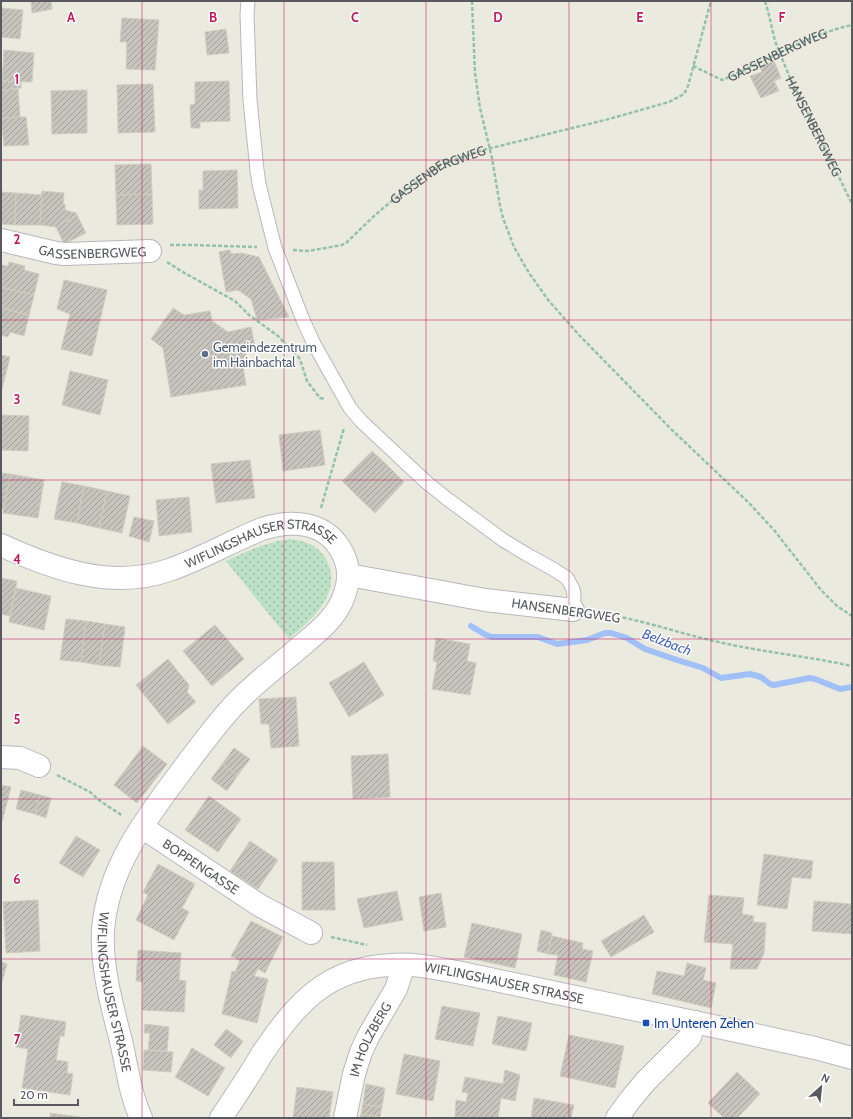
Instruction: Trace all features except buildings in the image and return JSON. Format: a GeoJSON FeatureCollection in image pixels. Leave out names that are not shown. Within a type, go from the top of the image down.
{"type":"FeatureCollection","features":[{"type":"Feature","properties":{"kind":"street","name":"GASSENBERGWEG"},"geometry":{"type":"LineString","coordinates":[[1,240],[60,253],[75,254],[150,251]]}},
{"type":"Feature","properties":{"kind":"street","name":"WIFLINGSHAUSER STRASSE"},"geometry":{"type":"LineString","coordinates":[[1,545],[32,559],[67,571],[98,577],[124,578],[148,576],[169,570],[197,559],[250,534],[273,526],[295,524],[314,527],[333,538],[341,550],[347,565],[349,575],[347,588],[337,610],[327,623],[231,707],[142,827],[125,857],[112,885],[106,907],[103,936],[105,968],[132,1090],[141,1118]]}},
{"type":"Feature","properties":{"kind":"street","name":"HANSENBERGWEG"},"geometry":{"type":"LineString","coordinates":[[349,575],[485,600],[573,610]]}},
{"type":"Feature","properties":{"kind":"street"},"geometry":{"type":"LineString","coordinates":[[1,757],[20,758],[39,766]]}},
{"type":"Feature","properties":{"kind":"street","name":"BOPPENGASSE"},"geometry":{"type":"LineString","coordinates":[[142,827],[259,905],[311,933]]}},
{"type":"Feature","properties":{"kind":"street","name":"WIFLINGSHAUSER STRASSE"},"geometry":{"type":"LineString","coordinates":[[221,1118],[281,1027],[310,995],[334,979],[352,972],[382,965],[404,965],[436,968],[457,972],[816,1048],[852,1058]]}},
{"type":"Feature","properties":{"kind":"street","name":"IM HOLZBERG"},"geometry":{"type":"LineString","coordinates":[[345,1118],[354,1074],[361,1052],[396,989],[404,965]]}},
{"type":"Feature","properties":{"kind":"street"},"geometry":{"type":"LineString","coordinates":[[617,1118],[645,1082],[690,1037],[695,1022]]}},
{"type":"Feature","properties":{"kind":"lane"},"geometry":{"type":"LineString","coordinates":[[248,1],[247,15],[250,100],[256,170],[275,248],[308,332],[350,408],[361,421],[440,494],[503,540],[567,578],[571,584],[574,595],[573,610]]}},
{"type":"Feature","properties":{"kind":"path"},"geometry":{"type":"LineString","coordinates":[[472,1],[476,86],[490,148],[500,206],[514,247],[529,273],[549,301],[579,335],[667,425],[748,502],[774,530],[821,590],[837,606],[852,616]]}},
{"type":"Feature","properties":{"kind":"path"},"geometry":{"type":"LineString","coordinates":[[693,66],[711,1]]}},
{"type":"Feature","properties":{"kind":"path","name":"HANSENBERGWEG"},"geometry":{"type":"LineString","coordinates":[[765,1],[775,41],[790,78],[852,204]]}},
{"type":"Feature","properties":{"kind":"path","name":"GASSENBERGWEG"},"geometry":{"type":"LineString","coordinates":[[150,251],[168,245],[275,248],[308,251],[344,244],[400,194],[440,165],[490,148],[616,117],[669,102],[685,93],[693,66],[722,80],[779,52],[828,31],[852,24]]}},
{"type":"Feature","properties":{"kind":"path"},"geometry":{"type":"LineString","coordinates":[[150,251],[181,272],[235,301],[249,315],[278,336],[300,359],[307,381],[320,398],[334,399],[343,396]]}},
{"type":"Feature","properties":{"kind":"path"},"geometry":{"type":"LineString","coordinates":[[314,527],[350,408]]}},
{"type":"Feature","properties":{"kind":"path","name":"HANSENBERGWEG"},"geometry":{"type":"LineString","coordinates":[[573,610],[620,617],[722,643],[852,666]]}},
{"type":"Feature","properties":{"kind":"path"},"geometry":{"type":"LineString","coordinates":[[39,766],[90,792],[100,801],[142,827]]}},
{"type":"Feature","properties":{"kind":"path"},"geometry":{"type":"LineString","coordinates":[[311,933],[371,946]]}},
{"type":"Feature","properties":{"kind":"green space"},"geometry":{"type":"Polygon","coordinates":[[[290,539],[311,544],[323,554],[331,571],[331,583],[328,594],[316,614],[289,639],[226,561],[250,550],[281,540],[290,539]]]}},
{"type":"Feature","properties":{"kind":"waterway","name":"Belzbach"},"geometry":{"type":"LineString","coordinates":[[471,626],[492,637],[538,637],[557,644],[587,640],[605,633],[611,633],[627,638],[645,649],[703,668],[721,678],[750,674],[761,677],[770,684],[774,685],[809,678],[840,689],[852,687]]}},
{"type":"Feature","properties":{"kind":"place","name":"Gemeindezentrum im Hainbachtal"},"geometry":{"type":"Point","coordinates":[205,354]}},
{"type":"Feature","properties":{"kind":"place","name":"Im Unteren Zehen"},"geometry":{"type":"Point","coordinates":[646,1023]}}]}
